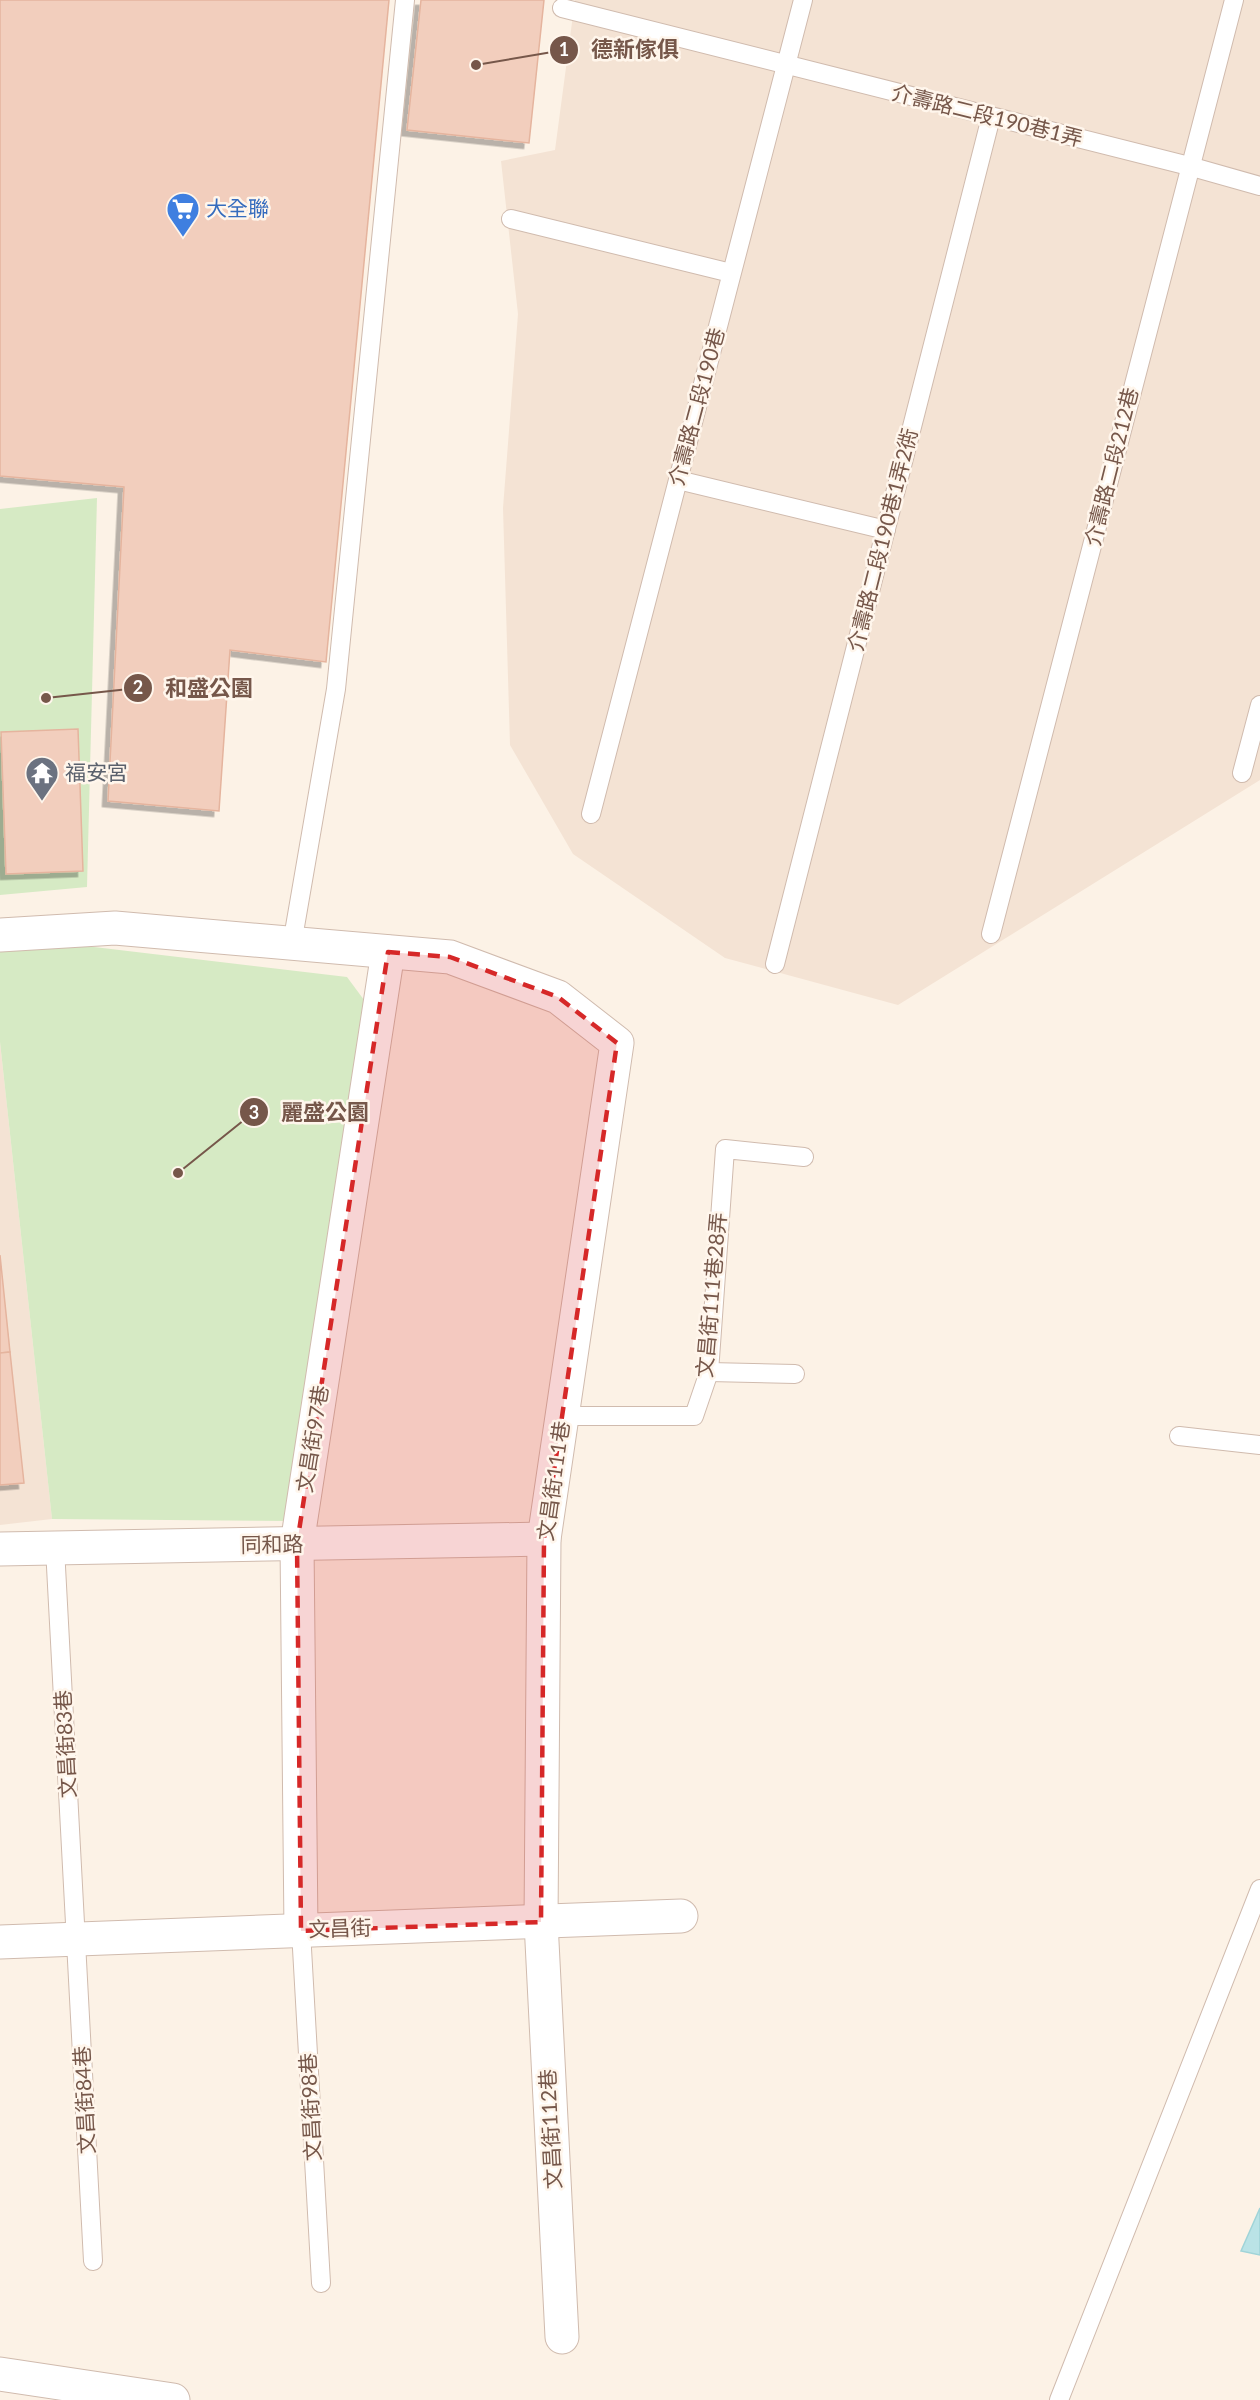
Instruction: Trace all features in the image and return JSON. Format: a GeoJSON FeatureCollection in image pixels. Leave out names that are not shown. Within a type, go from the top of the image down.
{"type":"FeatureCollection","features":[{"type":"Feature","properties":{"kind":"street"},"geometry":{"type":"LineString","coordinates":[[0,935],[115,928],[388,952]]}},
{"type":"Feature","properties":{"kind":"street","name":"文昌街111巷"},"geometry":{"type":"LineString","coordinates":[[388,952],[450,957],[558,997],[617,1043],[544,1539],[541,1922]]}},
{"type":"Feature","properties":{"kind":"street","name":"文昌街97巷"},"geometry":{"type":"LineString","coordinates":[[301,1931],[297,1544],[388,952]]}},
{"type":"Feature","properties":{"kind":"street","name":"同和路"},"geometry":{"type":"LineString","coordinates":[[0,1549],[544,1539]]}},
{"type":"Feature","properties":{"kind":"street","name":"文昌街"},"geometry":{"type":"LineString","coordinates":[[0,1942],[681,1916]]}},
{"type":"Feature","properties":{"kind":"street","name":"文昌街112巷"},"geometry":{"type":"LineString","coordinates":[[541,1922],[562,2337]]}},
{"type":"Feature","properties":{"kind":"street"},"geometry":{"type":"LineString","coordinates":[[0,2374],[173,2400]]}},
{"type":"Feature","properties":{"kind":"lane"},"geometry":{"type":"LineString","coordinates":[[292,944],[336,689],[405,0]]}},
{"type":"Feature","properties":{"kind":"lane","name":"介壽路二段190巷"},"geometry":{"type":"LineString","coordinates":[[591,814],[802,0]]}},
{"type":"Feature","properties":{"kind":"lane","name":"介壽路二段212巷"},"geometry":{"type":"LineString","coordinates":[[991,934],[1234,0]]}},
{"type":"Feature","properties":{"kind":"lane","name":"介壽路二段190巷1弄"},"geometry":{"type":"LineString","coordinates":[[562,8],[1189,166],[1260,186]]}},
{"type":"Feature","properties":{"kind":"lane","name":"介壽路二段190巷1弄2衖"},"geometry":{"type":"LineString","coordinates":[[775,964],[991,117]]}},
{"type":"Feature","properties":{"kind":"lane"},"geometry":{"type":"LineString","coordinates":[[511,219],[731,273]]}},
{"type":"Feature","properties":{"kind":"lane"},"geometry":{"type":"LineString","coordinates":[[678,480],[886,530]]}},
{"type":"Feature","properties":{"kind":"lane"},"geometry":{"type":"LineString","coordinates":[[1242,773],[1260,705]]}},
{"type":"Feature","properties":{"kind":"lane","name":"文昌街111巷28弄"},"geometry":{"type":"LineString","coordinates":[[562,1416],[694,1416],[709,1372],[725,1149],[804,1157]]}},
{"type":"Feature","properties":{"kind":"lane"},"geometry":{"type":"LineString","coordinates":[[709,1372],[795,1374]]}},
{"type":"Feature","properties":{"kind":"lane"},"geometry":{"type":"LineString","coordinates":[[1179,1436],[1260,1445]]}},
{"type":"Feature","properties":{"kind":"lane","name":"文昌街83巷"},"geometry":{"type":"LineString","coordinates":[[55,1548],[76,1940]]}},
{"type":"Feature","properties":{"kind":"lane"},"geometry":{"type":"LineString","coordinates":[[1059,2400],[1260,1889]]}},
{"type":"Feature","properties":{"kind":"lane","name":"文昌街98巷"},"geometry":{"type":"LineString","coordinates":[[301,1931],[321,2283]]}},
{"type":"Feature","properties":{"kind":"lane","name":"文昌街84巷"},"geometry":{"type":"LineString","coordinates":[[76,1940],[93,2261]]}},
{"type":"Feature","properties":{"kind":"highlighted area"},"geometry":{"type":"Polygon","coordinates":[[[388,952],[450,957],[558,997],[617,1043],[544,1539],[541,1922],[301,1931],[297,1544],[388,952]]]}},
{"type":"Feature","properties":{"kind":"shaded area"},"geometry":{"type":"Polygon","coordinates":[[[575,0],[1260,0],[1260,780],[898,1005],[725,958],[573,854],[510,745],[503,508],[518,314],[501,161],[555,150],[575,0]]]}},
{"type":"Feature","properties":{"kind":"shaded area"},"geometry":{"type":"Polygon","coordinates":[[[0,1042],[52,1519],[0,1525],[0,1042]]]}},
{"type":"Feature","properties":{"kind":"green space"},"geometry":{"type":"Polygon","coordinates":[[[97,498],[87,887],[0,895],[0,509],[97,498]]]}},
{"type":"Feature","properties":{"kind":"green space"},"geometry":{"type":"Polygon","coordinates":[[[52,942],[347,977],[367,1004],[287,1521],[52,1519],[0,1042],[0,947],[52,942]]]}},
{"type":"Feature","properties":{"kind":"water"},"geometry":{"type":"Polygon","coordinates":[[[1260,2208],[1260,2255],[1241,2251],[1260,2208]]]}},
{"type":"Feature","properties":{"kind":"building","name":"大全聯"},"geometry":{"type":"Polygon","coordinates":[[[0,0],[389,0],[326,662],[230,650],[219,811],[108,801],[124,487],[0,476],[0,0]]]}},
{"type":"Feature","properties":{"kind":"building"},"geometry":{"type":"Polygon","coordinates":[[[421,0],[544,0],[529,143],[407,130],[421,0]]]}},
{"type":"Feature","properties":{"kind":"building","name":"福安宮"},"geometry":{"type":"Polygon","coordinates":[[[78,729],[83,871],[6,874],[1,732],[78,729]]]}},
{"type":"Feature","properties":{"kind":"building"},"geometry":{"type":"Polygon","coordinates":[[[0,1255],[10,1352],[0,1353],[0,1255]]]}},
{"type":"Feature","properties":{"kind":"building"},"geometry":{"type":"Polygon","coordinates":[[[10,1352],[24,1483],[0,1485],[0,1353],[10,1352]]]}},
{"type":"Feature","properties":{"kind":"place","name":"德新傢俱"},"geometry":{"type":"Point","coordinates":[476,65]}},
{"type":"Feature","properties":{"kind":"place","name":"大全聯"},"geometry":{"type":"Point","coordinates":[183,238]}},
{"type":"Feature","properties":{"kind":"place","name":"和盛公園"},"geometry":{"type":"Point","coordinates":[46,698]}},
{"type":"Feature","properties":{"kind":"place","name":"福安宮"},"geometry":{"type":"Point","coordinates":[42,802]}},
{"type":"Feature","properties":{"kind":"place","name":"麗盛公園"},"geometry":{"type":"Point","coordinates":[178,1173]}}]}
